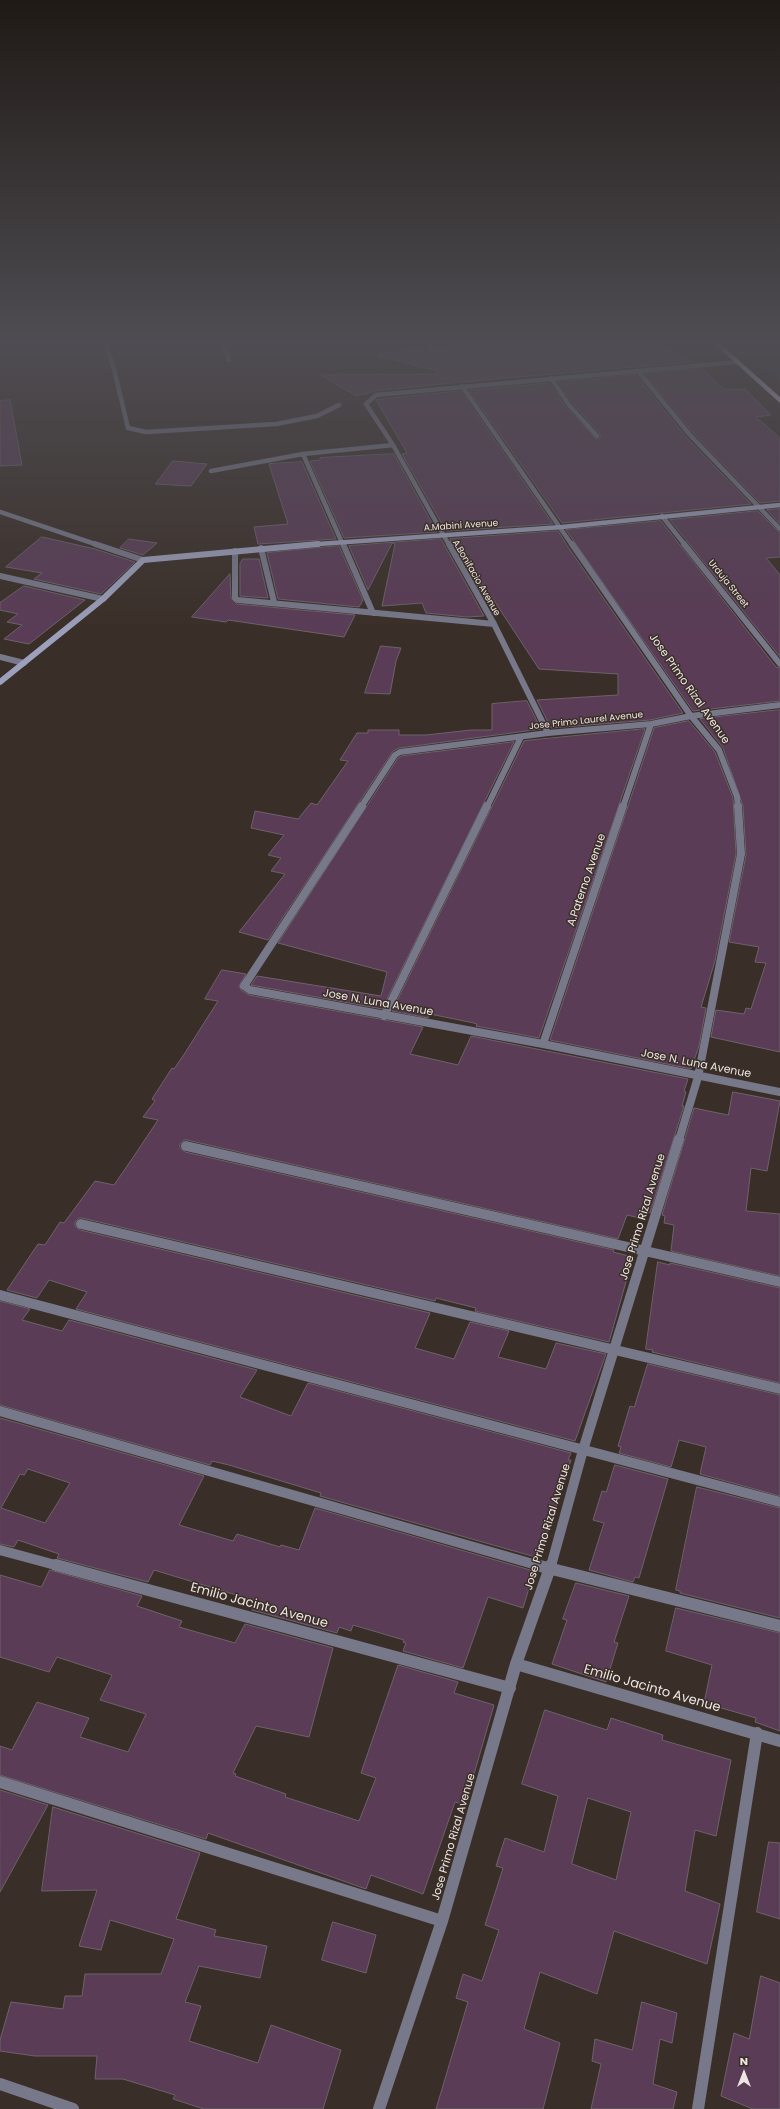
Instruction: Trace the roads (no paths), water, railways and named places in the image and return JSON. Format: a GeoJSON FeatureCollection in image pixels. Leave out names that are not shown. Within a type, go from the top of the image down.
{"type":"FeatureCollection","features":[{"type":"Feature","properties":{"kind":"street","name":"A.Bonifacio Avenue"},"geometry":{"type":"LineString","coordinates":[[389,438],[494,624],[548,733]]}},
{"type":"Feature","properties":{"kind":"street","name":"Jose Primo Rizal Avenue"},"geometry":{"type":"LineString","coordinates":[[379,2109],[442,1921],[516,1664],[550,1569],[583,1450],[615,1351],[698,1077],[741,854],[736,797],[719,750],[691,716],[562,527],[499,438]]}},
{"type":"Feature","properties":{"kind":"street"},"geometry":{"type":"LineString","coordinates":[[693,438],[780,529]]}},
{"type":"Feature","properties":{"kind":"street"},"geometry":{"type":"LineString","coordinates":[[211,472],[303,454],[393,445]]}},
{"type":"Feature","properties":{"kind":"street"},"geometry":{"type":"LineString","coordinates":[[303,454],[373,613]]}},
{"type":"Feature","properties":{"kind":"street","name":"A.Mabini Avenue"},"geometry":{"type":"LineString","coordinates":[[143,560],[261,548],[562,527],[780,505]]}},
{"type":"Feature","properties":{"kind":"street"},"geometry":{"type":"LineString","coordinates":[[0,512],[143,560],[103,599],[0,682]]}},
{"type":"Feature","properties":{"kind":"street","name":"Urduja Street"},"geometry":{"type":"LineString","coordinates":[[662,516],[780,664]]}},
{"type":"Feature","properties":{"kind":"street"},"geometry":{"type":"LineString","coordinates":[[261,548],[274,602]]}},
{"type":"Feature","properties":{"kind":"street"},"geometry":{"type":"LineString","coordinates":[[235,551],[234,598],[243,601],[274,602],[494,624]]}},
{"type":"Feature","properties":{"kind":"street"},"geometry":{"type":"LineString","coordinates":[[0,576],[103,599]]}},
{"type":"Feature","properties":{"kind":"street"},"geometry":{"type":"LineString","coordinates":[[0,657],[24,663]]}},
{"type":"Feature","properties":{"kind":"street","name":"Jose Primo Laurel Avenue"},"geometry":{"type":"LineString","coordinates":[[395,755],[409,751],[548,733],[651,724],[691,716],[780,706]]}},
{"type":"Feature","properties":{"kind":"street","name":"A.Paterno Avenue"},"geometry":{"type":"LineString","coordinates":[[543,1044],[651,724]]}},
{"type":"Feature","properties":{"kind":"street"},"geometry":{"type":"LineString","coordinates":[[384,1016],[521,737]]}},
{"type":"Feature","properties":{"kind":"street","name":"Jose N. Luna Avenue"},"geometry":{"type":"LineString","coordinates":[[395,755],[244,986],[250,990],[384,1016],[543,1044],[698,1077],[780,1092]]}},
{"type":"Feature","properties":{"kind":"street"},"geometry":{"type":"LineString","coordinates":[[186,1146],[780,1282]]}},
{"type":"Feature","properties":{"kind":"street"},"geometry":{"type":"LineString","coordinates":[[81,1224],[780,1390]]}},
{"type":"Feature","properties":{"kind":"street"},"geometry":{"type":"LineString","coordinates":[[0,1295],[780,1502]]}},
{"type":"Feature","properties":{"kind":"street"},"geometry":{"type":"LineString","coordinates":[[0,1411],[550,1569],[780,1626]]}},
{"type":"Feature","properties":{"kind":"street","name":"Emilio Jacinto Avenue"},"geometry":{"type":"LineString","coordinates":[[0,1550],[510,1688]]}},
{"type":"Feature","properties":{"kind":"street","name":"Emilio Jacinto Avenue"},"geometry":{"type":"LineString","coordinates":[[516,1664],[757,1733],[780,1741]]}},
{"type":"Feature","properties":{"kind":"street"},"geometry":{"type":"LineString","coordinates":[[698,2109],[757,1733]]}},
{"type":"Feature","properties":{"kind":"street"},"geometry":{"type":"LineString","coordinates":[[0,1782],[442,1921]]}},
{"type":"Feature","properties":{"kind":"street"},"geometry":{"type":"LineString","coordinates":[[0,2084],[73,2109]]}}]}
